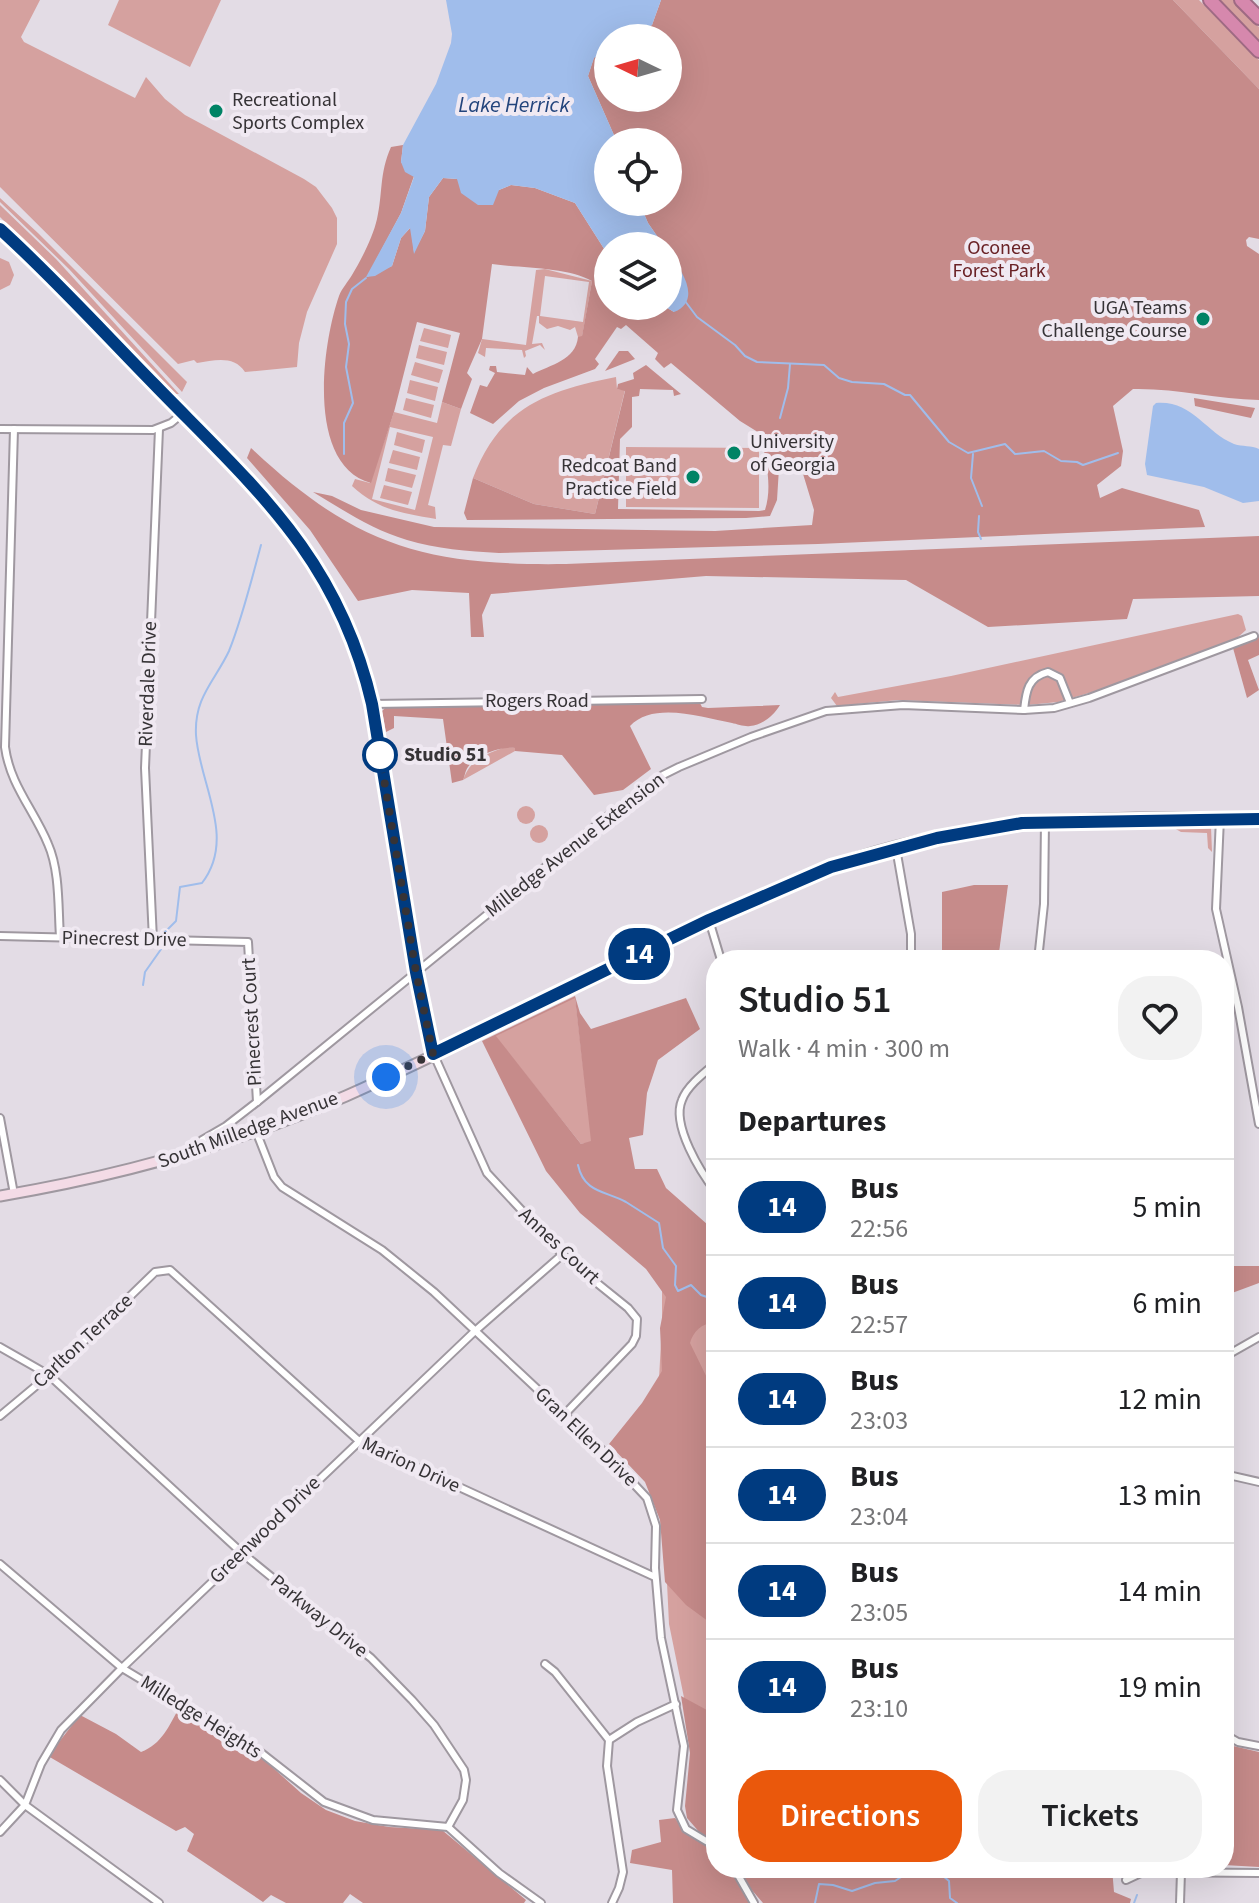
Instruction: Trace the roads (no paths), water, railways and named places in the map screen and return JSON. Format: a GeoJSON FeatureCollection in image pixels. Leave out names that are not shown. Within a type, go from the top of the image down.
{"type":"FeatureCollection","features":[{"type":"Feature","properties":{"kind":"highway"},"geometry":{"type":"LineString","coordinates":[[1210,0],[1259,51]]}},
{"type":"Feature","properties":{"kind":"highway"},"geometry":{"type":"LineString","coordinates":[[1241,0],[1259,18]]}},
{"type":"Feature","properties":{"kind":"main road"},"geometry":{"type":"LineString","coordinates":[[0,229],[183,413],[293,531],[324,578],[363,664],[433,1054]]}},
{"type":"Feature","properties":{"kind":"main road","name":"South Milledge Avenue"},"geometry":{"type":"LineString","coordinates":[[0,1196],[99,1178],[195,1152],[344,1097],[709,920],[831,867],[980,829],[1045,821],[1259,819]]}},
{"type":"Feature","properties":{"kind":"street"},"geometry":{"type":"LineString","coordinates":[[0,429],[159,429],[183,413]]}},
{"type":"Feature","properties":{"kind":"street"},"geometry":{"type":"LineString","coordinates":[[14,429],[5,747],[7,766],[13,780],[49,846],[60,937]]}},
{"type":"Feature","properties":{"kind":"street","name":"Riverdale Drive"},"geometry":{"type":"LineString","coordinates":[[153,940],[145,768],[159,429]]}},
{"type":"Feature","properties":{"kind":"street","name":"Milledge Avenue Extension"},"geometry":{"type":"LineString","coordinates":[[195,1152],[202,1140],[257,1102],[608,816],[663,775],[679,767],[751,737],[826,711],[903,705],[1024,710],[1054,708],[1156,674],[1254,636]]}},
{"type":"Feature","properties":{"kind":"street"},"geometry":{"type":"LineString","coordinates":[[1024,710],[1030,682],[1035,676],[1048,672],[1060,678],[1070,703]]}},
{"type":"Feature","properties":{"kind":"street","name":"Rogers Road"},"geometry":{"type":"LineString","coordinates":[[372,704],[702,699]]}},
{"type":"Feature","properties":{"kind":"street"},"geometry":{"type":"LineString","coordinates":[[1220,818],[1216,909],[1225,950]]}},
{"type":"Feature","properties":{"kind":"street"},"geometry":{"type":"LineString","coordinates":[[1039,950],[1044,904],[1045,821]]}},
{"type":"Feature","properties":{"kind":"street"},"geometry":{"type":"LineString","coordinates":[[896,848],[911,950]]}},
{"type":"Feature","properties":{"kind":"street"},"geometry":{"type":"LineString","coordinates":[[709,920],[718,950]]}},
{"type":"Feature","properties":{"kind":"street","name":"Pinecrest Drive"},"geometry":{"type":"LineString","coordinates":[[0,936],[248,942]]}},
{"type":"Feature","properties":{"kind":"street","name":"Pinecrest Court"},"geometry":{"type":"LineString","coordinates":[[248,942],[257,1102]]}},
{"type":"Feature","properties":{"kind":"street"},"geometry":{"type":"LineString","coordinates":[[1234,989],[1259,1124]]}},
{"type":"Feature","properties":{"kind":"street","name":"Annes Court"},"geometry":{"type":"LineString","coordinates":[[433,1054],[487,1173],[563,1254],[637,1319],[638,1328],[632,1344],[564,1415]]}},
{"type":"Feature","properties":{"kind":"street"},"geometry":{"type":"LineString","coordinates":[[706,1073],[685,1093],[679,1107],[686,1140],[706,1175]]}},
{"type":"Feature","properties":{"kind":"street"},"geometry":{"type":"LineString","coordinates":[[0,1118],[14,1194]]}},
{"type":"Feature","properties":{"kind":"street","name":"Gran Ellen Drive"},"geometry":{"type":"LineString","coordinates":[[256,1131],[274,1177],[282,1187],[395,1259],[564,1415],[647,1498],[656,1526],[655,1577],[661,1638],[684,1746],[677,1810],[686,1829],[706,1841]]}},
{"type":"Feature","properties":{"kind":"street","name":"Greenwood Drive"},"geometry":{"type":"LineString","coordinates":[[0,1832],[25,1805],[41,1764],[61,1730],[475,1331],[563,1254]]}},
{"type":"Feature","properties":{"kind":"street","name":"Carlton Terrace"},"geometry":{"type":"LineString","coordinates":[[0,1416],[49,1375],[155,1272],[166,1269]]}},
{"type":"Feature","properties":{"kind":"street","name":"Marion Drive"},"geometry":{"type":"LineString","coordinates":[[166,1269],[174,1271],[359,1441],[655,1577]]}},
{"type":"Feature","properties":{"kind":"street"},"geometry":{"type":"LineString","coordinates":[[1234,1351],[1259,1337]]}},
{"type":"Feature","properties":{"kind":"street","name":"Parkway Drive"},"geometry":{"type":"LineString","coordinates":[[0,1347],[49,1375],[242,1553],[371,1658],[434,1725],[464,1770],[466,1780],[463,1800],[448,1827]]}},
{"type":"Feature","properties":{"kind":"street"},"geometry":{"type":"LineString","coordinates":[[1234,1476],[1259,1482]]}},
{"type":"Feature","properties":{"kind":"street","name":"Milledge Heights"},"geometry":{"type":"LineString","coordinates":[[0,1564],[122,1668],[255,1748],[324,1802],[373,1820],[448,1827]]}},
{"type":"Feature","properties":{"kind":"street"},"geometry":{"type":"LineString","coordinates":[[545,1664],[555,1672],[609,1740],[607,1766],[623,1872],[612,1903]]}},
{"type":"Feature","properties":{"kind":"street"},"geometry":{"type":"LineString","coordinates":[[609,1740],[637,1722],[676,1704]]}},
{"type":"Feature","properties":{"kind":"street"},"geometry":{"type":"LineString","coordinates":[[1234,1740],[1259,1746]]}},
{"type":"Feature","properties":{"kind":"street"},"geometry":{"type":"LineString","coordinates":[[0,1780],[25,1805],[157,1902]]}},
{"type":"Feature","properties":{"kind":"street"},"geometry":{"type":"LineString","coordinates":[[448,1827],[499,1873],[541,1903]]}},
{"type":"Feature","properties":{"kind":"street"},"geometry":{"type":"LineString","coordinates":[[1234,1873],[1259,1873]]}},
{"type":"Feature","properties":{"kind":"street"},"geometry":{"type":"LineString","coordinates":[[740,1878],[754,1903]]}},
{"type":"Feature","properties":{"kind":"street"},"geometry":{"type":"LineString","coordinates":[[1126,1880],[1130,1878]]}},
{"type":"Feature","properties":{"kind":"street"},"geometry":{"type":"LineString","coordinates":[[1180,1903],[1181,1878]]}},
{"type":"Feature","properties":{"kind":"water","name":"Lake Herrick"},"geometry":{"type":"Polygon","coordinates":[[[446,0],[661,0],[652,24],[594,24],[594,58],[588,76],[594,90],[594,112],[604,112],[611,128],[594,128],[594,216],[645,216],[654,232],[594,233],[575,203],[535,188],[511,185],[499,190],[493,205],[478,205],[461,193],[457,179],[443,178],[429,197],[425,231],[414,254],[410,228],[401,238],[392,266],[375,276],[366,277],[401,213],[414,177],[405,172],[401,162],[403,145],[436,84],[452,34],[446,0]]]}},
{"type":"Feature","properties":{"kind":"water"},"geometry":{"type":"Polygon","coordinates":[[[682,273],[688,292],[682,308],[682,273]]]}},
{"type":"Feature","properties":{"kind":"water"},"geometry":{"type":"Polygon","coordinates":[[[1156,403],[1179,406],[1224,439],[1259,449],[1259,501],[1243,503],[1204,487],[1147,475],[1145,464],[1153,406],[1156,403]]]}},
{"type":"Feature","properties":{"kind":"waterway"},"geometry":{"type":"LineString","coordinates":[[344,454],[344,423],[353,403],[346,367],[349,344],[345,324],[346,302],[352,289],[366,278]]}},
{"type":"Feature","properties":{"kind":"waterway"},"geometry":{"type":"LineString","coordinates":[[685,301],[697,317],[757,362],[824,365],[839,378],[884,384],[910,395],[949,442],[968,453],[1005,444],[1015,454],[1044,451],[1061,461],[1083,465],[1118,453]]}},
{"type":"Feature","properties":{"kind":"waterway"},"geometry":{"type":"LineString","coordinates":[[780,418],[788,388],[790,364]]}},
{"type":"Feature","properties":{"kind":"waterway"},"geometry":{"type":"LineString","coordinates":[[973,454],[971,478],[982,506]]}},
{"type":"Feature","properties":{"kind":"waterway"},"geometry":{"type":"LineString","coordinates":[[979,516],[981,539]]}},
{"type":"Feature","properties":{"kind":"waterway"},"geometry":{"type":"LineString","coordinates":[[165,932],[176,921],[180,887],[202,883],[212,866],[216,829],[199,753],[196,722],[206,690],[234,639],[261,545]]}},
{"type":"Feature","properties":{"kind":"waterway"},"geometry":{"type":"LineString","coordinates":[[143,985],[145,972],[164,945]]}},
{"type":"Feature","properties":{"kind":"waterway"},"geometry":{"type":"LineString","coordinates":[[578,1165],[585,1181],[591,1186],[626,1202],[659,1223],[663,1248],[676,1266],[675,1285],[678,1291],[691,1285],[706,1297]]}},
{"type":"Feature","properties":{"kind":"waterway"},"geometry":{"type":"LineString","coordinates":[[815,1903],[819,1884],[852,1891],[900,1878]]}},
{"type":"Feature","properties":{"kind":"waterway"},"geometry":{"type":"LineString","coordinates":[[945,1878],[949,1881],[950,1898],[957,1903]]}},
{"type":"Feature","properties":{"kind":"waterway"},"geometry":{"type":"LineString","coordinates":[[1134,1903],[1137,1895]]}},
{"type":"Feature","properties":{"kind":"place","name":"Recreational Sports Complex"},"geometry":{"type":"Point","coordinates":[216,111]}},
{"type":"Feature","properties":{"kind":"place","name":"UGA Teams Challenge Course"},"geometry":{"type":"Point","coordinates":[1203,319]}},
{"type":"Feature","properties":{"kind":"place","name":"University of Georgia"},"geometry":{"type":"Point","coordinates":[734,453]}},
{"type":"Feature","properties":{"kind":"place","name":"Redcoat Band Practice Field"},"geometry":{"type":"Point","coordinates":[693,477]}},
{"type":"Feature","properties":{"kind":"place","name":"Studio 51"},"geometry":{"type":"Point","coordinates":[380,755]}},
{"type":"Feature","properties":{"kind":"park label","name":"Oconee Forest Park"},"geometry":{"type":"Point","coordinates":[999,260]}}]}
